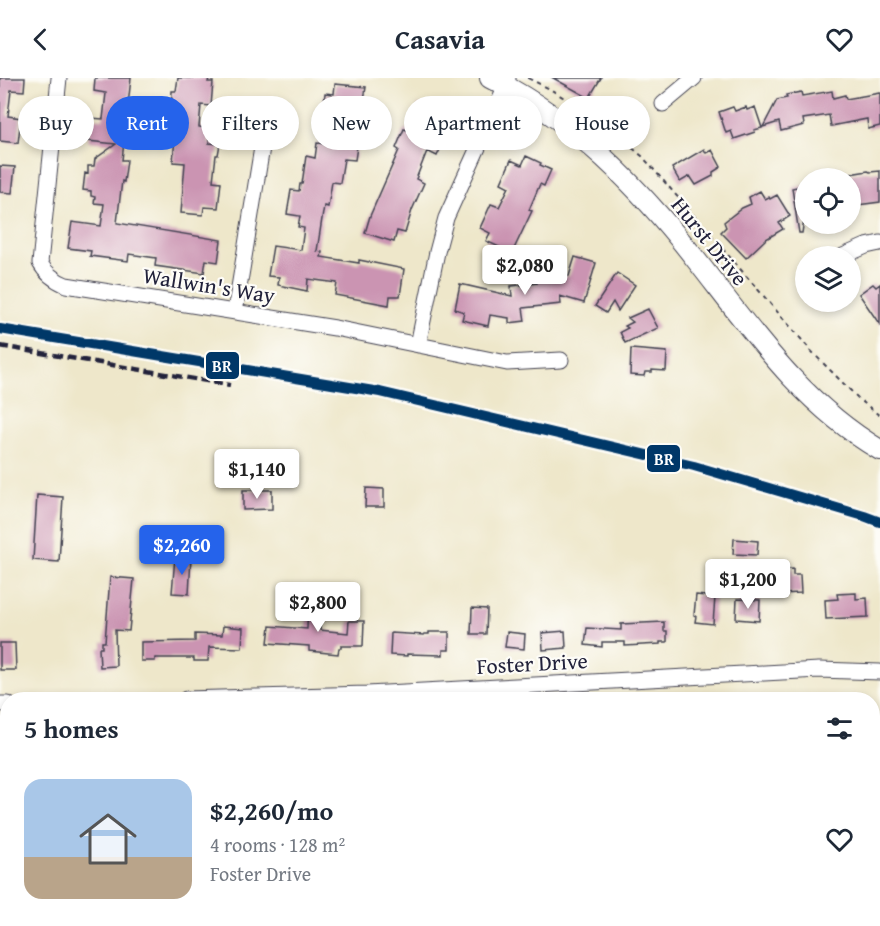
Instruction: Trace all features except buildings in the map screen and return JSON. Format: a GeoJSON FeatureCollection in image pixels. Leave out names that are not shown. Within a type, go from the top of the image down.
{"type":"FeatureCollection","features":[{"type":"Feature","properties":{"kind":"street","name":"Wallwin's Way"},"geometry":{"type":"LineString","coordinates":[[59,78],[40,254],[43,269],[56,281],[66,285],[334,328],[507,363],[561,360]]}},
{"type":"Feature","properties":{"kind":"street"},"geometry":{"type":"LineString","coordinates":[[663,104],[694,78]]}},
{"type":"Feature","properties":{"kind":"street"},"geometry":{"type":"LineString","coordinates":[[418,345],[446,218],[501,81]]}},
{"type":"Feature","properties":{"kind":"street","name":"Hurst Drive"},"geometry":{"type":"LineString","coordinates":[[501,81],[559,120],[617,170],[696,259],[744,322],[794,381],[833,418],[880,450]]}},
{"type":"Feature","properties":{"kind":"street"},"geometry":{"type":"LineString","coordinates":[[235,312],[262,150]]}},
{"type":"Feature","properties":{"kind":"street"},"geometry":{"type":"LineString","coordinates":[[861,248],[880,243]]}},
{"type":"Feature","properties":{"kind":"street","name":"Foster Drive"},"geometry":{"type":"LineString","coordinates":[[405,692],[819,670],[880,672]]}},
{"type":"Feature","properties":{"kind":"path"},"geometry":{"type":"LineString","coordinates":[[528,78],[588,113],[642,156],[814,354],[859,399],[880,416]]}},
{"type":"Feature","properties":{"kind":"railway"},"geometry":{"type":"LineString","coordinates":[[0,346],[230,385]]}},
{"type":"Feature","properties":{"kind":"transit line","name":"BR"},"geometry":{"type":"LineString","coordinates":[[0,329],[380,392],[694,466],[880,522]]}}]}
